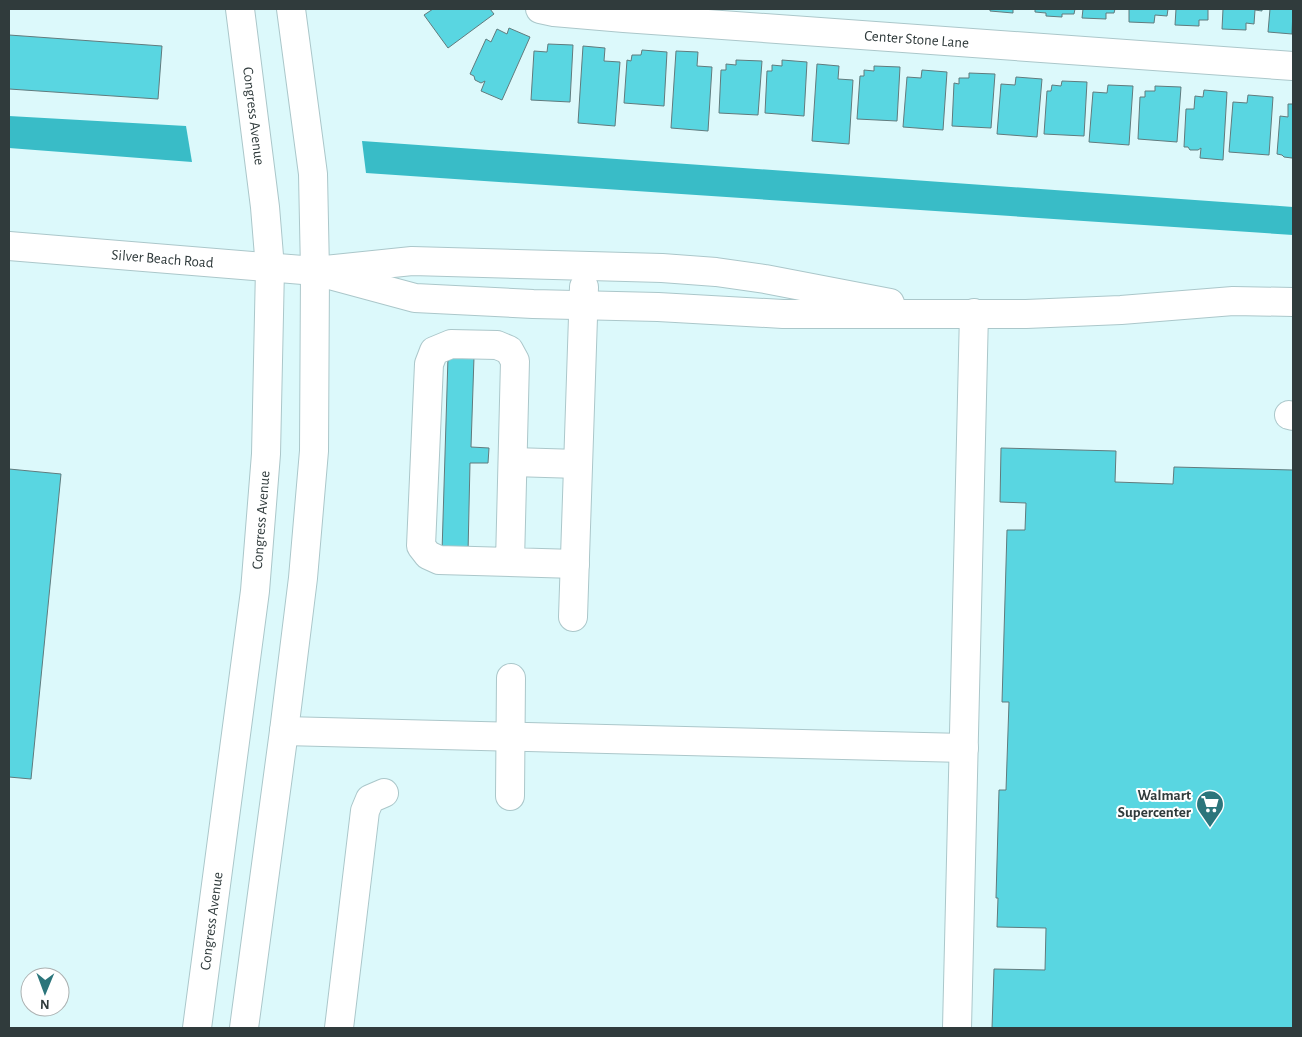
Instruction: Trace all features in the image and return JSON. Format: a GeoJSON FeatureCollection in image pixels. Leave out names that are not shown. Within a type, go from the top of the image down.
{"type":"FeatureCollection","features":[{"type":"Feature","properties":{"kind":"street","name":"Congress Avenue"},"geometry":{"type":"LineString","coordinates":[[197,1028],[255,591],[266,454],[270,268],[265,207],[240,9]]}},
{"type":"Feature","properties":{"kind":"street"},"geometry":{"type":"LineString","coordinates":[[244,1028],[284,731],[302,578],[314,451],[315,271],[313,174],[291,9]]}},
{"type":"Feature","properties":{"kind":"street","name":"Center Stone Lane"},"geometry":{"type":"LineString","coordinates":[[540,9],[554,12],[616,17],[1293,66]]}},
{"type":"Feature","properties":{"kind":"street","name":"Silver Beach Road"},"geometry":{"type":"LineString","coordinates":[[9,246],[315,271]]}},
{"type":"Feature","properties":{"kind":"street"},"geometry":{"type":"LineString","coordinates":[[315,271],[412,261],[662,268],[716,272],[846,294],[936,313]]}},
{"type":"Feature","properties":{"kind":"street"},"geometry":{"type":"LineString","coordinates":[[573,617],[585,266]]}},
{"type":"Feature","properties":{"kind":"street"},"geometry":{"type":"LineString","coordinates":[[315,271],[415,298],[792,314],[1073,313],[1233,301],[1293,302]]}},
{"type":"Feature","properties":{"kind":"street"},"geometry":{"type":"LineString","coordinates":[[957,1028],[974,313]]}},
{"type":"Feature","properties":{"kind":"street"},"geometry":{"type":"LineString","coordinates":[[510,562],[515,361],[508,350],[497,345],[451,344],[434,351],[428,364],[421,546],[428,555],[439,560],[575,564]]}},
{"type":"Feature","properties":{"kind":"street"},"geometry":{"type":"LineString","coordinates":[[513,462],[578,464]]}},
{"type":"Feature","properties":{"kind":"street"},"geometry":{"type":"LineString","coordinates":[[510,796],[511,678]]}},
{"type":"Feature","properties":{"kind":"street"},"geometry":{"type":"LineString","coordinates":[[284,731],[964,748]]}},
{"type":"Feature","properties":{"kind":"street"},"geometry":{"type":"LineString","coordinates":[[339,1028],[365,811],[370,800],[384,793]]}},
{"type":"Feature","properties":{"kind":"water"},"geometry":{"type":"Polygon","coordinates":[[[9,116],[186,126],[192,162],[9,148],[9,116]]]}},
{"type":"Feature","properties":{"kind":"water"},"geometry":{"type":"Polygon","coordinates":[[[362,141],[1293,207],[1293,235],[366,173],[362,141]]]}},
{"type":"Feature","properties":{"kind":"building"},"geometry":{"type":"Polygon","coordinates":[[[433,9],[490,9],[494,14],[448,48],[424,15],[433,9]]]}},
{"type":"Feature","properties":{"kind":"building"},"geometry":{"type":"Polygon","coordinates":[[[990,9],[1013,9],[1013,13],[990,11],[990,9]]]}},
{"type":"Feature","properties":{"kind":"building"},"geometry":{"type":"Polygon","coordinates":[[[1035,9],[1075,9],[1074,14],[1062,14],[1062,17],[1046,16],[1046,13],[1035,12],[1035,9]]]}},
{"type":"Feature","properties":{"kind":"building"},"geometry":{"type":"Polygon","coordinates":[[[1083,9],[1115,9],[1114,13],[1106,13],[1106,19],[1082,18],[1083,9]]]}},
{"type":"Feature","properties":{"kind":"building"},"geometry":{"type":"Polygon","coordinates":[[[1129,9],[1168,9],[1167,16],[1155,15],[1154,23],[1129,22],[1129,9]]]}},
{"type":"Feature","properties":{"kind":"building"},"geometry":{"type":"Polygon","coordinates":[[[1176,9],[1208,9],[1208,20],[1199,20],[1199,26],[1175,25],[1176,9]]]}},
{"type":"Feature","properties":{"kind":"building"},"geometry":{"type":"Polygon","coordinates":[[[1223,9],[1262,9],[1262,11],[1255,10],[1254,24],[1246,23],[1246,30],[1222,29],[1223,9]]]}},
{"type":"Feature","properties":{"kind":"building"},"geometry":{"type":"Polygon","coordinates":[[[1270,9],[1293,9],[1292,34],[1268,32],[1270,9]]]}},
{"type":"Feature","properties":{"kind":"building"},"geometry":{"type":"Polygon","coordinates":[[[509,28],[530,37],[502,100],[481,91],[485,81],[481,83],[470,74],[486,39],[491,42],[497,29],[507,34],[509,28]]]}},
{"type":"Feature","properties":{"kind":"building"},"geometry":{"type":"Polygon","coordinates":[[[9,35],[162,46],[158,99],[9,89],[9,35]]]}},
{"type":"Feature","properties":{"kind":"building"},"geometry":{"type":"Polygon","coordinates":[[[548,44],[573,45],[570,102],[531,100],[534,51],[547,52],[548,44]]]}},
{"type":"Feature","properties":{"kind":"building"},"geometry":{"type":"Polygon","coordinates":[[[583,46],[605,48],[604,61],[620,62],[615,126],[578,123],[583,46]]]}},
{"type":"Feature","properties":{"kind":"building"},"geometry":{"type":"Polygon","coordinates":[[[642,50],[667,52],[664,106],[624,103],[627,60],[631,61],[632,55],[641,55],[642,50]]]}},
{"type":"Feature","properties":{"kind":"building"},"geometry":{"type":"Polygon","coordinates":[[[676,51],[698,52],[697,66],[712,67],[708,131],[671,128],[676,51]]]}},
{"type":"Feature","properties":{"kind":"building"},"geometry":{"type":"Polygon","coordinates":[[[736,60],[762,61],[758,115],[719,113],[721,70],[726,70],[726,64],[736,65],[736,60]]]}},
{"type":"Feature","properties":{"kind":"building"},"geometry":{"type":"Polygon","coordinates":[[[782,60],[807,62],[804,116],[765,113],[767,71],[772,71],[772,65],[782,66],[782,60]]]}},
{"type":"Feature","properties":{"kind":"building"},"geometry":{"type":"Polygon","coordinates":[[[817,64],[839,66],[838,79],[853,80],[849,144],[812,141],[817,64]]]}},
{"type":"Feature","properties":{"kind":"building"},"geometry":{"type":"Polygon","coordinates":[[[874,66],[900,67],[897,121],[857,119],[860,76],[864,76],[864,70],[874,71],[874,66]]]}},
{"type":"Feature","properties":{"kind":"building"},"geometry":{"type":"Polygon","coordinates":[[[922,70],[947,72],[943,130],[903,127],[907,77],[921,78],[922,70]]]}},
{"type":"Feature","properties":{"kind":"building"},"geometry":{"type":"Polygon","coordinates":[[[969,73],[995,74],[991,128],[952,126],[954,83],[959,84],[959,78],[969,78],[969,73]]]}},
{"type":"Feature","properties":{"kind":"building"},"geometry":{"type":"Polygon","coordinates":[[[1016,77],[1042,79],[1037,137],[997,134],[1001,84],[1015,85],[1016,77]]]}},
{"type":"Feature","properties":{"kind":"building"},"geometry":{"type":"Polygon","coordinates":[[[1062,81],[1087,82],[1084,136],[1044,134],[1047,91],[1051,91],[1052,85],[1061,86],[1062,81]]]}},
{"type":"Feature","properties":{"kind":"building"},"geometry":{"type":"Polygon","coordinates":[[[1108,85],[1133,86],[1129,145],[1089,142],[1093,92],[1107,93],[1108,85]]]}},
{"type":"Feature","properties":{"kind":"building"},"geometry":{"type":"Polygon","coordinates":[[[1155,86],[1181,87],[1177,142],[1138,139],[1140,97],[1145,97],[1145,91],[1155,91],[1155,86]]]}},
{"type":"Feature","properties":{"kind":"building"},"geometry":{"type":"Polygon","coordinates":[[[1204,90],[1227,92],[1223,160],[1200,158],[1201,148],[1190,150],[1188,147],[1184,147],[1186,109],[1194,109],[1195,96],[1203,97],[1204,90]]]}},
{"type":"Feature","properties":{"kind":"building"},"geometry":{"type":"Polygon","coordinates":[[[1248,95],[1273,97],[1269,155],[1229,152],[1233,102],[1247,103],[1248,95]]]}},
{"type":"Feature","properties":{"kind":"building"},"geometry":{"type":"Polygon","coordinates":[[[1288,104],[1293,104],[1292,158],[1277,154],[1280,116],[1288,117],[1288,104]]]}},
{"type":"Feature","properties":{"kind":"building"},"geometry":{"type":"Polygon","coordinates":[[[448,357],[474,357],[471,447],[489,448],[488,463],[470,463],[468,553],[442,552],[448,357]]]}},
{"type":"Feature","properties":{"kind":"building"},"geometry":{"type":"Polygon","coordinates":[[[1001,448],[1116,451],[1115,482],[1173,484],[1174,467],[1293,470],[1293,1028],[992,1028],[994,969],[1045,970],[1046,928],[997,927],[999,790],[1006,790],[1009,702],[1002,702],[1007,530],[1025,530],[1026,503],[1000,502],[1001,448]]]}},
{"type":"Feature","properties":{"kind":"building"},"geometry":{"type":"Polygon","coordinates":[[[9,469],[61,474],[31,779],[9,777],[9,469]]]}},
{"type":"Feature","properties":{"kind":"place","name":"Walmart Supercenter"},"geometry":{"type":"Point","coordinates":[1210,828]}}]}
